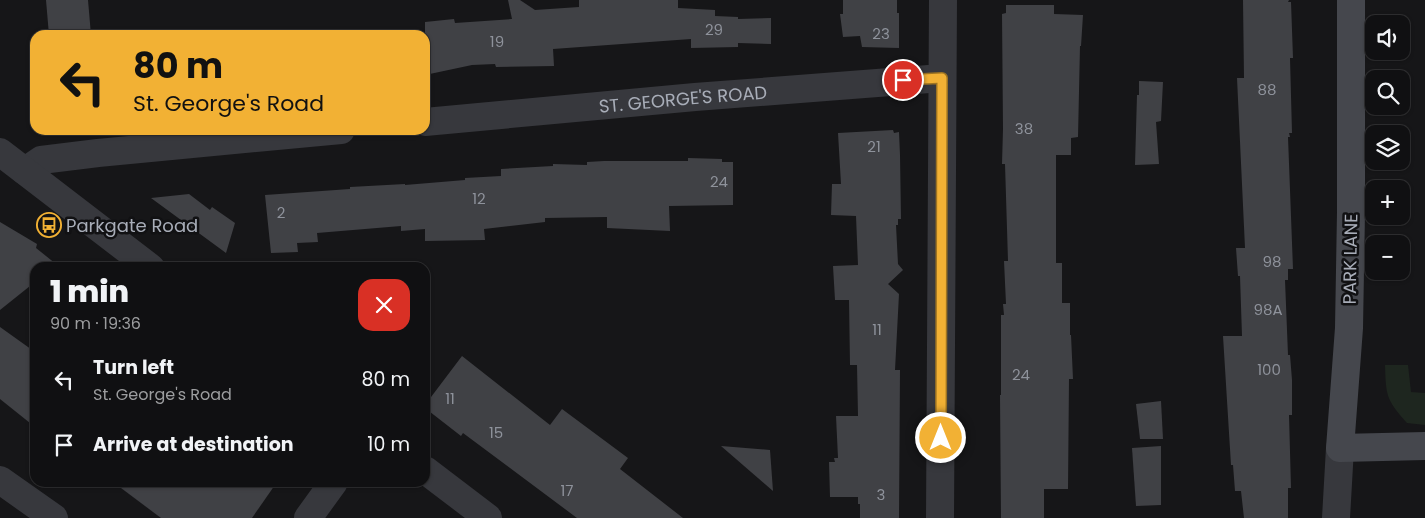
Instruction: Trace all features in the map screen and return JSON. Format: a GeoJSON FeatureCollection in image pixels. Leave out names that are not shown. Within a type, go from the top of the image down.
{"type":"FeatureCollection","features":[{"type":"Feature","properties":{"kind":"main road","name":"PARK LANE"},"geometry":{"type":"LineString","coordinates":[[1340,448],[1348,344],[1351,212],[1351,0]]}},
{"type":"Feature","properties":{"kind":"main road"},"geometry":{"type":"LineString","coordinates":[[1340,448],[1425,446]]}},
{"type":"Feature","properties":{"kind":"street"},"geometry":{"type":"LineString","coordinates":[[940,518],[943,0]]}},
{"type":"Feature","properties":{"kind":"street","name":"ST. GEORGE'S ROAD"},"geometry":{"type":"LineString","coordinates":[[430,122],[695,97],[942,78]]}},
{"type":"Feature","properties":{"kind":"street"},"geometry":{"type":"LineString","coordinates":[[25,171],[40,160],[288,135]]}},
{"type":"Feature","properties":{"kind":"street"},"geometry":{"type":"LineString","coordinates":[[0,152],[143,262]]}},
{"type":"Feature","properties":{"kind":"street","name":"PARK LANE"},"geometry":{"type":"LineString","coordinates":[[1336,518],[1340,448]]}},
{"type":"Feature","properties":{"kind":"street"},"geometry":{"type":"LineString","coordinates":[[430,474],[488,518]]}},
{"type":"Feature","properties":{"kind":"street"},"geometry":{"type":"LineString","coordinates":[[0,480],[54,518]]}},
{"type":"Feature","properties":{"kind":"street"},"geometry":{"type":"LineString","coordinates":[[308,518],[330,487]]}},
{"type":"Feature","properties":{"kind":"shaded area"},"geometry":{"type":"Polygon","coordinates":[[[1385,365],[1408,365],[1411,392],[1425,393],[1425,425],[1407,423],[1391,402],[1387,391],[1385,365]]]}},
{"type":"Feature","properties":{"kind":"building"},"geometry":{"type":"Polygon","coordinates":[[[46,0],[88,0],[91,30],[49,30],[46,0]]]}},
{"type":"Feature","properties":{"kind":"building"},"geometry":{"type":"Polygon","coordinates":[[[508,0],[520,0],[535,10],[579,7],[579,0],[678,0],[678,8],[715,10],[715,16],[738,17],[738,19],[771,18],[771,44],[738,43],[738,47],[691,48],[691,39],[553,49],[554,66],[496,67],[495,64],[472,65],[430,74],[430,30],[425,30],[425,22],[454,19],[455,23],[512,19],[508,0]]]}},
{"type":"Feature","properties":{"kind":"building"},"geometry":{"type":"Polygon","coordinates":[[[843,0],[897,0],[899,48],[862,47],[860,36],[843,37],[840,14],[843,14],[843,0]]]}},
{"type":"Feature","properties":{"kind":"building"},"geometry":{"type":"Polygon","coordinates":[[[1243,0],[1289,0],[1288,2],[1291,2],[1293,58],[1290,58],[1292,133],[1289,133],[1290,137],[1288,137],[1293,269],[1288,269],[1288,280],[1285,280],[1288,355],[1290,355],[1292,380],[1292,415],[1289,415],[1291,488],[1288,488],[1288,518],[1244,518],[1241,491],[1235,491],[1233,465],[1231,465],[1223,336],[1242,336],[1240,276],[1238,276],[1236,248],[1245,248],[1237,78],[1244,78],[1243,0]]]}},
{"type":"Feature","properties":{"kind":"building"},"geometry":{"type":"Polygon","coordinates":[[[1006,5],[1054,5],[1054,14],[1083,15],[1080,46],[1078,137],[1071,138],[1071,155],[1056,155],[1056,263],[1062,263],[1062,303],[1070,303],[1073,379],[1069,379],[1068,489],[1044,489],[1044,518],[1001,518],[1001,315],[1004,315],[1003,304],[1006,304],[1004,261],[1008,261],[1005,164],[1002,164],[1002,14],[1006,13],[1006,5]]]}},
{"type":"Feature","properties":{"kind":"building"},"geometry":{"type":"Polygon","coordinates":[[[1139,81],[1163,82],[1161,121],[1156,122],[1159,164],[1135,165],[1139,81]]]}},
{"type":"Feature","properties":{"kind":"building"},"geometry":{"type":"Polygon","coordinates":[[[893,130],[894,133],[899,132],[901,219],[898,219],[898,225],[896,225],[898,264],[903,270],[888,284],[899,294],[895,370],[900,370],[899,518],[860,518],[858,497],[830,497],[829,462],[835,462],[834,458],[838,458],[836,416],[858,416],[857,365],[850,365],[849,300],[835,300],[833,266],[858,265],[856,216],[831,215],[832,184],[841,184],[838,133],[893,130]]]}},
{"type":"Feature","properties":{"kind":"building"},"geometry":{"type":"Polygon","coordinates":[[[688,158],[722,159],[722,162],[733,162],[733,205],[669,206],[670,231],[607,228],[607,217],[545,218],[545,222],[484,229],[485,240],[425,241],[425,229],[401,231],[401,226],[317,233],[318,242],[297,243],[298,252],[271,253],[265,195],[350,189],[350,187],[465,180],[465,178],[501,176],[501,169],[553,166],[553,164],[587,165],[587,162],[604,161],[688,161],[688,158]]]}},
{"type":"Feature","properties":{"kind":"building"},"geometry":{"type":"Polygon","coordinates":[[[189,194],[210,210],[212,207],[235,223],[226,253],[151,198],[189,194]]]}},
{"type":"Feature","properties":{"kind":"building"},"geometry":{"type":"Polygon","coordinates":[[[0,222],[37,244],[36,248],[54,262],[30,262],[30,286],[0,310],[0,222]]]}},
{"type":"Feature","properties":{"kind":"building"},"geometry":{"type":"Polygon","coordinates":[[[0,327],[30,348],[30,423],[0,399],[0,327]]]}},
{"type":"Feature","properties":{"kind":"building"},"geometry":{"type":"Polygon","coordinates":[[[462,356],[550,425],[562,409],[628,458],[620,469],[683,518],[577,518],[463,433],[461,436],[430,412],[430,398],[462,356]]]}},
{"type":"Feature","properties":{"kind":"building"},"geometry":{"type":"Polygon","coordinates":[[[1161,401],[1163,439],[1140,439],[1136,404],[1161,401]]]}},
{"type":"Feature","properties":{"kind":"building"},"geometry":{"type":"Polygon","coordinates":[[[721,446],[770,450],[773,491],[721,446]]]}},
{"type":"Feature","properties":{"kind":"building"},"geometry":{"type":"Polygon","coordinates":[[[1161,446],[1161,505],[1136,506],[1132,448],[1161,446]]]}},
{"type":"Feature","properties":{"kind":"building"},"geometry":{"type":"Polygon","coordinates":[[[120,487],[274,487],[252,518],[161,518],[120,487]]]}},
{"type":"Feature","properties":{"kind":"place","name":"Parkgate Road"},"geometry":{"type":"Point","coordinates":[49,225]}},
{"type":"Feature","properties":{"kind":"route"},"geometry":{"type":"LineString","coordinates":[[903,80],[942,78],[941,438]]}}]}
